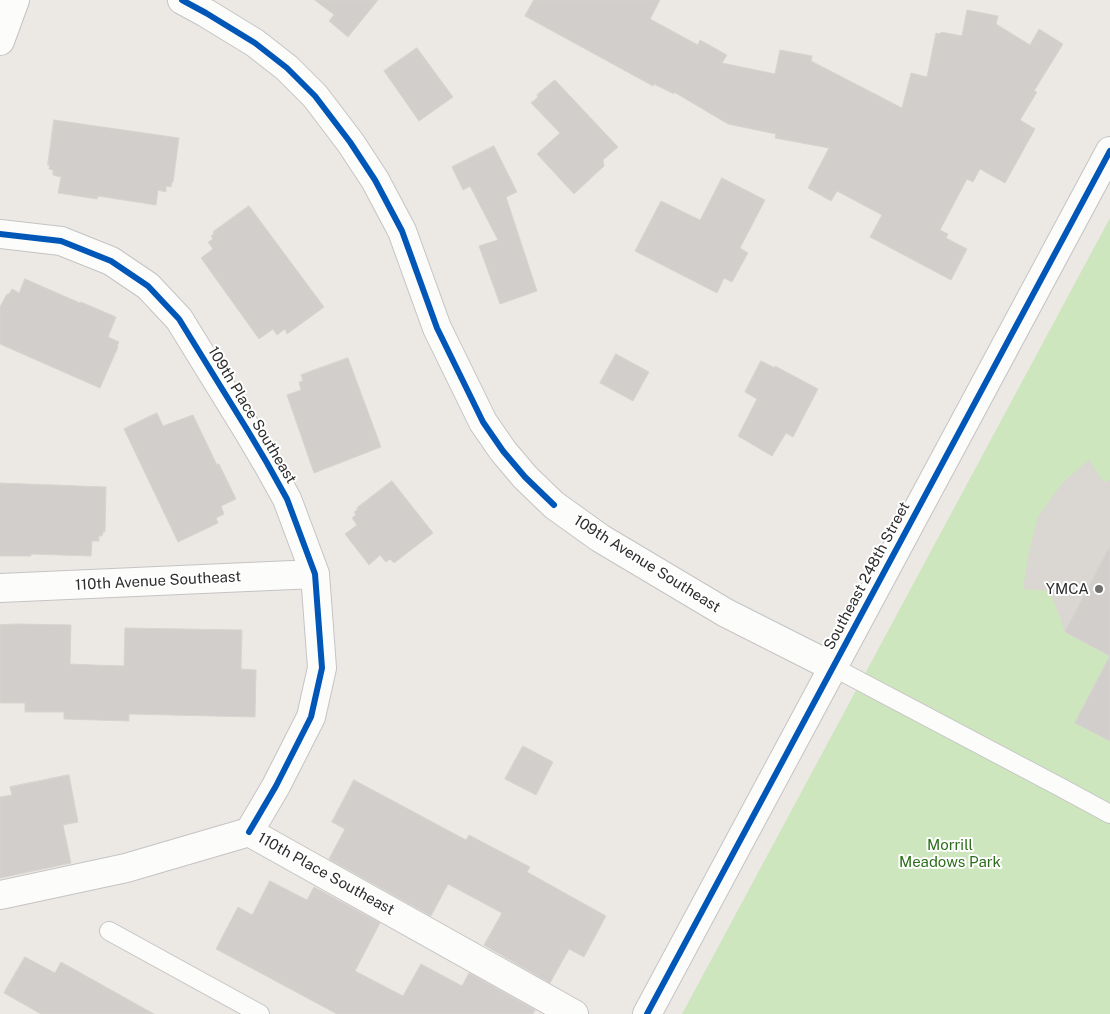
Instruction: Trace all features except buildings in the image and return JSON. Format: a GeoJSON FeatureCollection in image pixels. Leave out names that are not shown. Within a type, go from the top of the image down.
{"type":"FeatureCollection","features":[{"type":"Feature","properties":{"kind":"street"},"geometry":{"type":"LineString","coordinates":[[0,41],[15,0]]}},
{"type":"Feature","properties":{"kind":"street","name":"109th Avenue Southeast"},"geometry":{"type":"LineString","coordinates":[[182,0],[255,43],[287,68],[315,96],[350,142],[375,180],[402,231],[437,328],[483,422],[503,451],[525,477],[554,505],[600,538],[726,613],[833,667]]}},
{"type":"Feature","properties":{"kind":"street","name":"Southeast 248th Street"},"geometry":{"type":"LineString","coordinates":[[647,1014],[1110,151]]}},
{"type":"Feature","properties":{"kind":"street","name":"109th Place Southeast"},"geometry":{"type":"LineString","coordinates":[[0,234],[61,241],[111,261],[148,286],[179,319],[268,463],[287,500],[316,574],[322,668],[310,716],[276,786],[249,832]]}},
{"type":"Feature","properties":{"kind":"street","name":"110th Avenue Southeast"},"geometry":{"type":"LineString","coordinates":[[0,588],[316,574]]}},
{"type":"Feature","properties":{"kind":"street","name":"110th Place Southeast"},"geometry":{"type":"LineString","coordinates":[[0,895],[126,868],[249,832],[574,1014]]}},
{"type":"Feature","properties":{"kind":"lane"},"geometry":{"type":"LineString","coordinates":[[833,667],[1110,814]]}},
{"type":"Feature","properties":{"kind":"lane"},"geometry":{"type":"LineString","coordinates":[[109,931],[260,1014]]}},
{"type":"Feature","properties":{"kind":"green space","name":"Morrill Meadows Park"},"geometry":{"type":"Polygon","coordinates":[[[1110,218],[1110,1014],[682,1014],[1110,218]]]}},
{"type":"Feature","properties":{"kind":"shaded area"},"geometry":{"type":"Polygon","coordinates":[[[1089,460],[1104,482],[1110,480],[1110,546],[1065,632],[1050,591],[1023,589],[1029,552],[1038,517],[1063,482],[1089,460]]]}},
{"type":"Feature","properties":{"kind":"cycle path"},"geometry":{"type":"LineString","coordinates":[[182,0],[255,43],[287,68],[315,96],[350,142],[375,180],[402,231],[437,328],[483,422],[503,451],[525,477],[554,505]]}},
{"type":"Feature","properties":{"kind":"cycle path"},"geometry":{"type":"LineString","coordinates":[[647,1014],[1110,151]]}},
{"type":"Feature","properties":{"kind":"cycle path"},"geometry":{"type":"LineString","coordinates":[[0,234],[61,241],[111,261],[148,286],[179,319],[248,431],[287,499],[315,574],[322,668],[311,717],[276,786],[249,832]]}},
{"type":"Feature","properties":{"kind":"place","name":"YMCA"},"geometry":{"type":"Point","coordinates":[1099,589]}}]}
